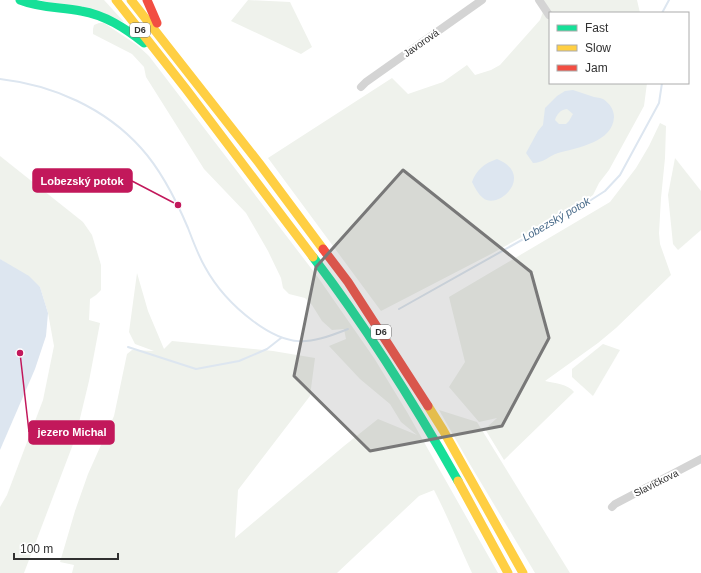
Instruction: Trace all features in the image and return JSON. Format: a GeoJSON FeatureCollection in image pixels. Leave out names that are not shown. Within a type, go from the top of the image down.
{"type":"FeatureCollection","features":[{"type":"Feature","properties":{"kind":"highway"},"geometry":{"type":"LineString","coordinates":[[20,0],[30,4],[90,13],[101,17],[129,32],[164,60]]}},
{"type":"Feature","properties":{"kind":"highway","name":"D6"},"geometry":{"type":"LineString","coordinates":[[116,0],[164,60],[334,284],[383,355],[433,436],[508,573]]}},
{"type":"Feature","properties":{"kind":"highway","name":"D6"},"geometry":{"type":"LineString","coordinates":[[132,0],[325,251],[369,314],[443,430],[523,573]]}},
{"type":"Feature","properties":{"kind":"highway"},"geometry":{"type":"LineString","coordinates":[[147,0],[153,15],[174,53]]}},
{"type":"Feature","properties":{"kind":"street","name":"Javorová"},"geometry":{"type":"LineString","coordinates":[[361,87],[482,0]]}},
{"type":"Feature","properties":{"kind":"street"},"geometry":{"type":"LineString","coordinates":[[539,0],[549,14]]}},
{"type":"Feature","properties":{"kind":"street","name":"Slavíčkova"},"geometry":{"type":"LineString","coordinates":[[612,507],[615,504],[701,460]]}},
{"type":"Feature","properties":{"kind":"highlighted area"},"geometry":{"type":"Polygon","coordinates":[[[403,170],[531,272],[549,338],[502,426],[370,451],[294,376],[316,267],[403,170]]]}},
{"type":"Feature","properties":{"kind":"shaded area"},"geometry":{"type":"Polygon","coordinates":[[[40,0],[104,0],[124,22],[40,0]]]}},
{"type":"Feature","properties":{"kind":"shaded area"},"geometry":{"type":"Polygon","coordinates":[[[248,0],[290,2],[312,47],[301,54],[231,21],[248,0]]]}},
{"type":"Feature","properties":{"kind":"shaded area"},"geometry":{"type":"Polygon","coordinates":[[[536,0],[637,0],[640,12],[549,12],[549,84],[647,84],[644,106],[609,170],[599,183],[593,195],[576,207],[491,254],[381,311],[268,158],[392,78],[408,94],[443,82],[467,65],[475,75],[491,70],[500,65],[540,20],[543,12],[536,0]]]}},
{"type":"Feature","properties":{"kind":"shaded area"},"geometry":{"type":"Polygon","coordinates":[[[104,23],[137,45],[149,56],[317,276],[374,358],[407,412],[498,573],[472,573],[434,490],[419,496],[337,573],[72,573],[74,565],[60,562],[88,474],[114,416],[127,354],[132,350],[154,351],[135,344],[129,332],[137,273],[148,311],[164,349],[172,341],[273,351],[315,358],[310,396],[238,490],[235,538],[378,419],[417,435],[401,422],[390,404],[360,379],[329,346],[346,339],[344,329],[332,330],[322,321],[312,305],[305,298],[289,294],[283,288],[281,278],[268,251],[246,213],[204,169],[146,77],[144,67],[132,54],[93,34],[94,25],[104,23]]]}},
{"type":"Feature","properties":{"kind":"shaded area"},"geometry":{"type":"Polygon","coordinates":[[[573,90],[592,97],[602,98],[611,106],[613,111],[614,117],[612,126],[601,138],[593,142],[575,149],[558,153],[540,162],[533,163],[526,153],[543,125],[545,108],[557,96],[565,91],[573,90]],[[567,109],[562,110],[555,120],[559,124],[566,124],[573,114],[567,109]]]}},
{"type":"Feature","properties":{"kind":"shaded area"},"geometry":{"type":"Polygon","coordinates":[[[660,123],[666,126],[659,233],[660,244],[671,275],[616,328],[598,343],[545,381],[568,387],[574,392],[504,460],[485,429],[497,418],[479,422],[449,387],[465,362],[449,297],[610,202],[636,168],[660,123]]]}},
{"type":"Feature","properties":{"kind":"shaded area"},"geometry":{"type":"Polygon","coordinates":[[[0,156],[83,222],[92,235],[101,265],[101,290],[90,299],[89,320],[100,323],[89,381],[75,439],[24,573],[0,573],[0,507],[7,495],[43,400],[54,346],[48,313],[40,287],[0,259],[0,156]]]}},
{"type":"Feature","properties":{"kind":"shaded area"},"geometry":{"type":"Polygon","coordinates":[[[675,158],[701,191],[701,230],[678,250],[673,244],[668,195],[675,158]]]}},
{"type":"Feature","properties":{"kind":"shaded area"},"geometry":{"type":"Polygon","coordinates":[[[497,159],[508,166],[513,174],[514,182],[504,196],[497,200],[490,201],[481,196],[472,182],[476,174],[482,168],[497,159]]]}},
{"type":"Feature","properties":{"kind":"shaded area"},"geometry":{"type":"Polygon","coordinates":[[[0,259],[29,276],[40,287],[48,313],[46,336],[35,369],[0,450],[0,259]]]}},
{"type":"Feature","properties":{"kind":"shaded area"},"geometry":{"type":"Polygon","coordinates":[[[603,344],[620,350],[593,396],[572,377],[572,369],[603,344]]]}},
{"type":"Feature","properties":{"kind":"shaded area"},"geometry":{"type":"Polygon","coordinates":[[[439,410],[477,422],[570,573],[535,573],[439,410]]]}},
{"type":"Feature","properties":{"kind":"waterway","name":"Lobezský potok"},"geometry":{"type":"LineString","coordinates":[[663,12],[669,0]]}},
{"type":"Feature","properties":{"kind":"waterway","name":"Lobezský potok"},"geometry":{"type":"LineString","coordinates":[[0,79],[39,87],[77,101],[95,110],[127,134],[148,156],[168,186],[184,218],[200,258],[215,283],[232,303],[253,321],[277,336],[288,340],[299,341],[310,341],[348,329]]}},
{"type":"Feature","properties":{"kind":"waterway","name":"Lobezský potok"},"geometry":{"type":"LineString","coordinates":[[399,309],[577,209],[605,191],[620,175],[659,103],[662,84]]}},
{"type":"Feature","properties":{"kind":"waterway"},"geometry":{"type":"LineString","coordinates":[[128,347],[196,369],[239,361],[267,349],[281,338]]}},
{"type":"Feature","properties":{"kind":"traffic: fast"},"geometry":{"type":"LineString","coordinates":[[20,0],[35,5],[90,13],[122,27],[144,43]]}},
{"type":"Feature","properties":{"kind":"traffic: fast"},"geometry":{"type":"LineString","coordinates":[[313,257],[389,366],[458,481]]}},
{"type":"Feature","properties":{"kind":"traffic: slow"},"geometry":{"type":"LineString","coordinates":[[116,0],[186,89],[313,257]]}},
{"type":"Feature","properties":{"kind":"traffic: slow"},"geometry":{"type":"LineString","coordinates":[[131,0],[259,163],[323,249]]}},
{"type":"Feature","properties":{"kind":"traffic: slow"},"geometry":{"type":"LineString","coordinates":[[428,406],[523,573]]}},
{"type":"Feature","properties":{"kind":"traffic: slow"},"geometry":{"type":"LineString","coordinates":[[458,481],[508,573]]}},
{"type":"Feature","properties":{"kind":"traffic: jam"},"geometry":{"type":"LineString","coordinates":[[147,0],[157,23]]}},
{"type":"Feature","properties":{"kind":"traffic: jam"},"geometry":{"type":"LineString","coordinates":[[323,249],[348,282],[428,406]]}},
{"type":"Feature","properties":{"kind":"place","name":"Lobezský potok"},"geometry":{"type":"Point","coordinates":[178,205]}},
{"type":"Feature","properties":{"kind":"place","name":"jezero Michal"},"geometry":{"type":"Point","coordinates":[20,353]}}]}
